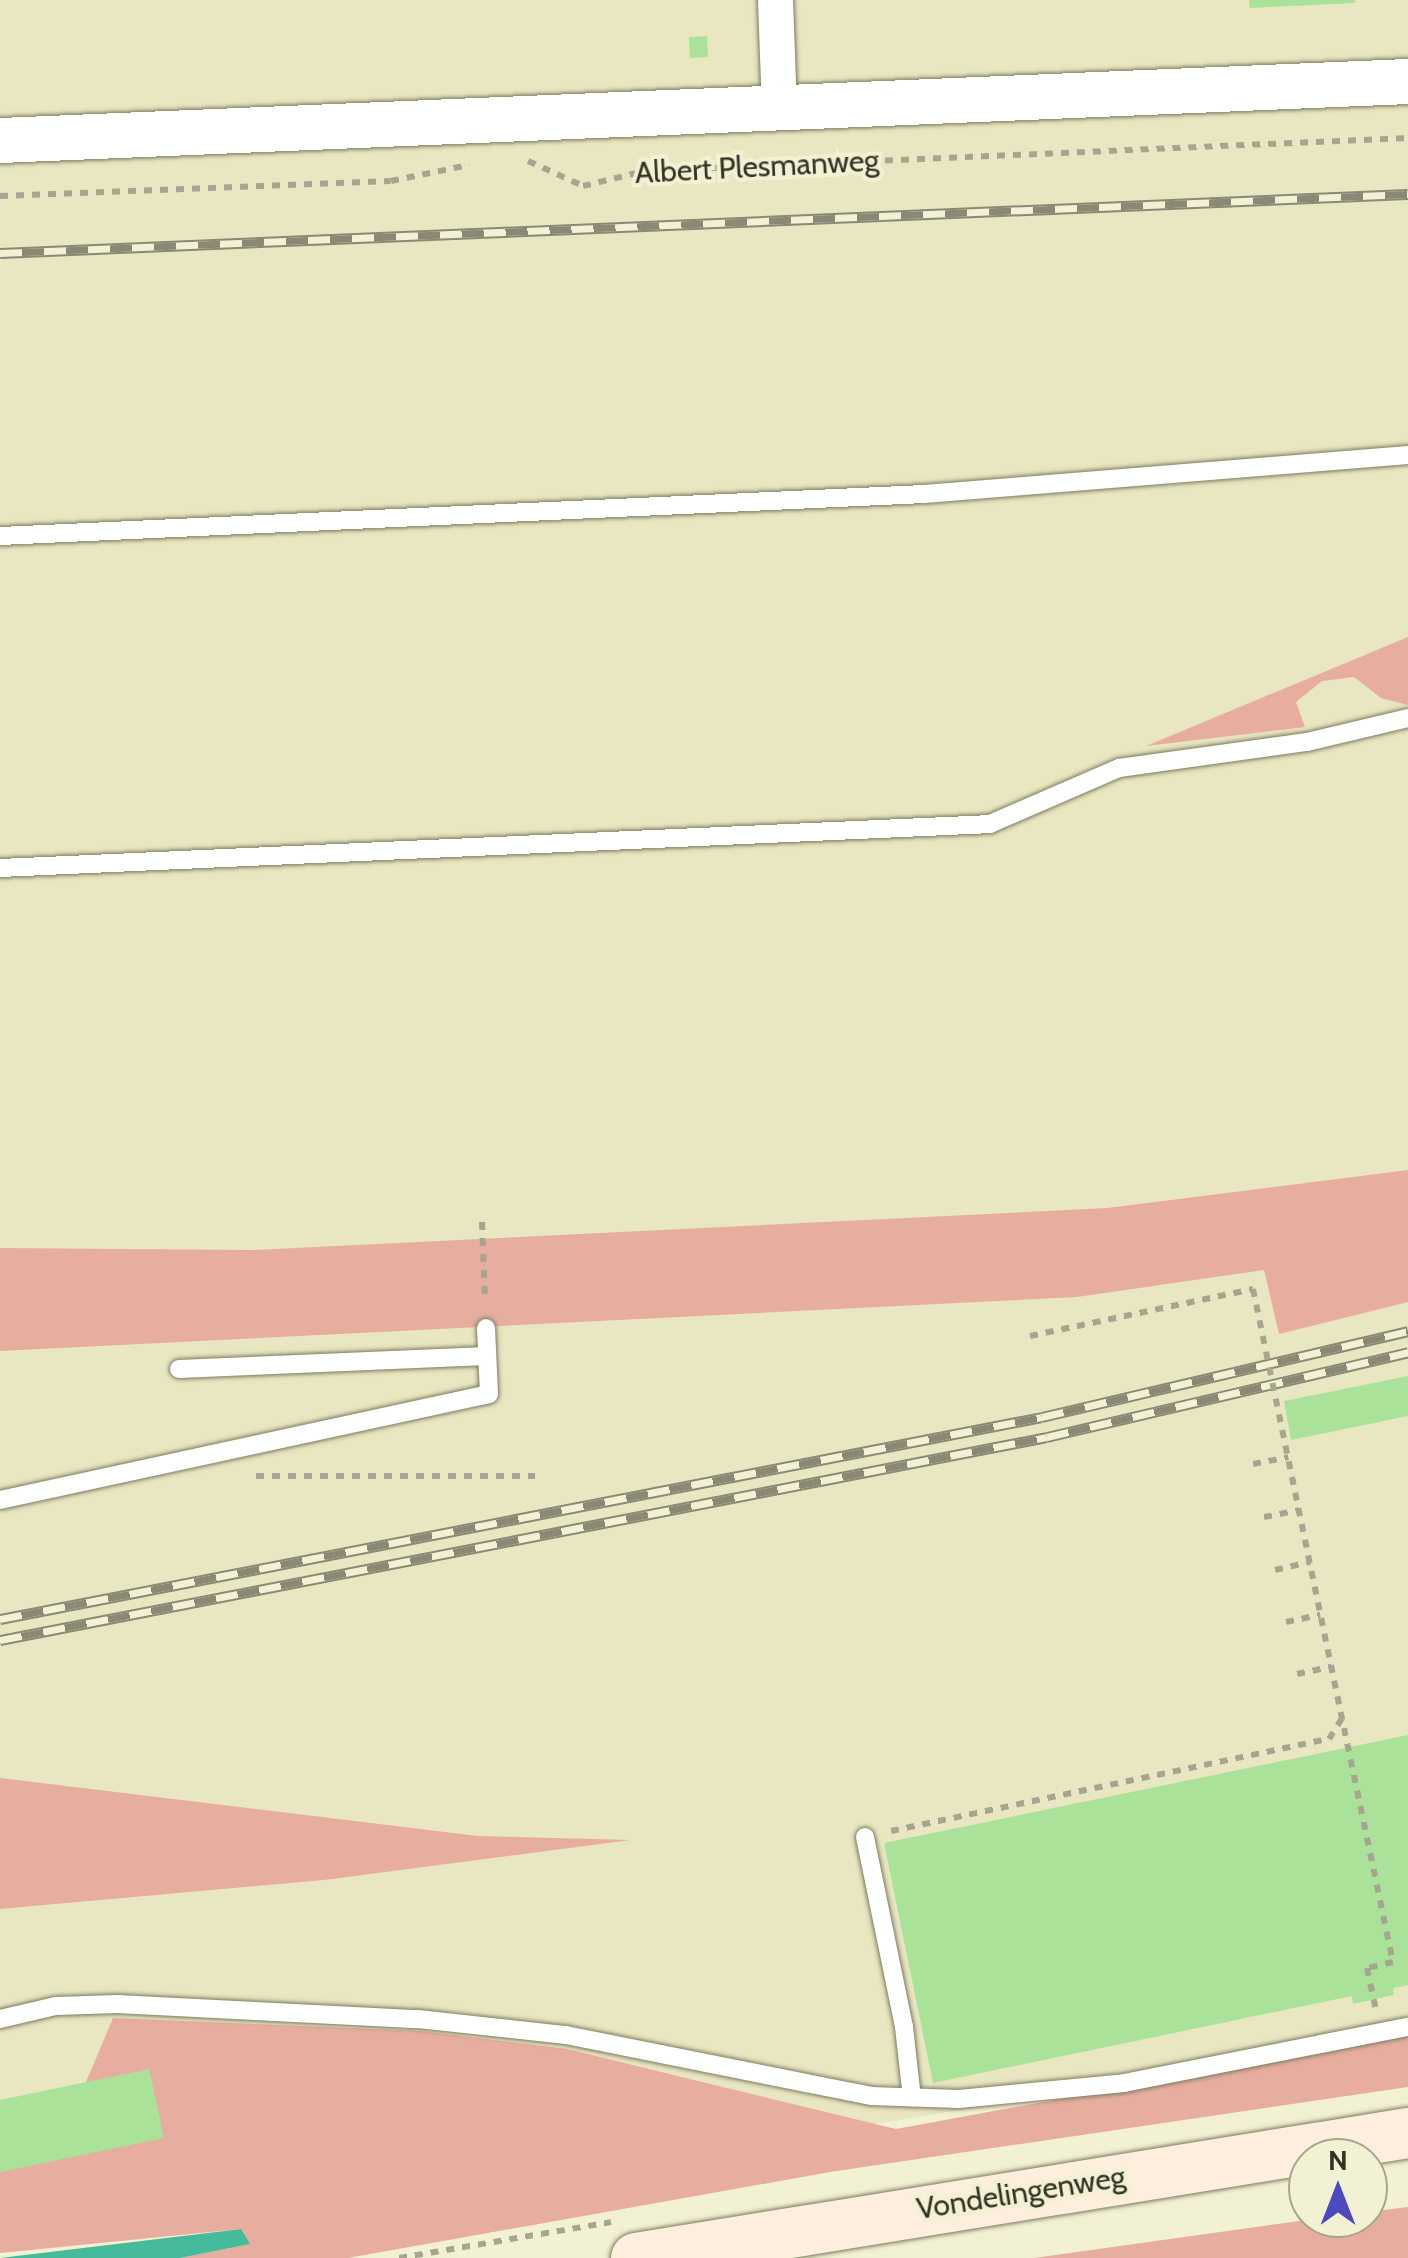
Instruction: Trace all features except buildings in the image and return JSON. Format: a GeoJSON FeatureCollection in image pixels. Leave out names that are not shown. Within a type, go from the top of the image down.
{"type":"FeatureCollection","features":[{"type":"Feature","properties":{"kind":"main road","name":"Vondelingenweg"},"geometry":{"type":"LineString","coordinates":[[636,2258],[1408,2134]]}},
{"type":"Feature","properties":{"kind":"street"},"geometry":{"type":"LineString","coordinates":[[775,0],[779,107]]}},
{"type":"Feature","properties":{"kind":"street","name":"Albert Plesmanweg"},"geometry":{"type":"LineString","coordinates":[[0,140],[1408,81]]}},
{"type":"Feature","properties":{"kind":"lane"},"geometry":{"type":"LineString","coordinates":[[0,536],[924,494],[1408,454]]}},
{"type":"Feature","properties":{"kind":"lane"},"geometry":{"type":"LineString","coordinates":[[0,868],[990,824],[1130,766],[1308,742],[1408,718]]}},
{"type":"Feature","properties":{"kind":"lane"},"geometry":{"type":"LineString","coordinates":[[0,1500],[488,1394],[486,1328]]}},
{"type":"Feature","properties":{"kind":"lane"},"geometry":{"type":"LineString","coordinates":[[178,1369],[487,1356]]}},
{"type":"Feature","properties":{"kind":"lane"},"geometry":{"type":"LineString","coordinates":[[865,1837],[904,2027],[912,2098]]}},
{"type":"Feature","properties":{"kind":"lane"},"geometry":{"type":"LineString","coordinates":[[0,2019],[84,2004],[418,2019],[566,2035],[838,2091],[912,2098],[1087,2089],[1408,2027]]}},
{"type":"Feature","properties":{"kind":"path","name":"Albert Plesmanweg"},"geometry":{"type":"LineString","coordinates":[[517,156],[583,186],[646,171],[1408,138]]}},
{"type":"Feature","properties":{"kind":"path"},"geometry":{"type":"LineString","coordinates":[[0,196],[409,179],[484,161]]}},
{"type":"Feature","properties":{"kind":"path"},"geometry":{"type":"LineString","coordinates":[[482,1222],[486,1328]]}},
{"type":"Feature","properties":{"kind":"path"},"geometry":{"type":"LineString","coordinates":[[1030,1336],[1253,1289],[1393,1962],[1367,1968],[1380,2032]]}},
{"type":"Feature","properties":{"kind":"path"},"geometry":{"type":"LineString","coordinates":[[226,1452],[230,1476],[535,1476]]}},
{"type":"Feature","properties":{"kind":"path"},"geometry":{"type":"LineString","coordinates":[[1253,1464],[1288,1457]]}},
{"type":"Feature","properties":{"kind":"path"},"geometry":{"type":"LineString","coordinates":[[1264,1517],[1298,1510]]}},
{"type":"Feature","properties":{"kind":"path"},"geometry":{"type":"LineString","coordinates":[[1275,1570],[1310,1562]]}},
{"type":"Feature","properties":{"kind":"path"},"geometry":{"type":"LineString","coordinates":[[1286,1622],[1320,1615]]}},
{"type":"Feature","properties":{"kind":"path"},"geometry":{"type":"LineString","coordinates":[[1297,1674],[1332,1667]]}},
{"type":"Feature","properties":{"kind":"path"},"geometry":{"type":"LineString","coordinates":[[865,1837],[1329,1739],[1342,1718]]}},
{"type":"Feature","properties":{"kind":"shaded area"},"geometry":{"type":"Polygon","coordinates":[[[0,0],[1408,0],[1408,2036],[241,2229],[0,2253],[0,0]]]}},
{"type":"Feature","properties":{"kind":"shaded area"},"geometry":{"type":"Polygon","coordinates":[[[1408,637],[1408,705],[1381,698],[1354,677],[1322,681],[1296,702],[1305,727],[1146,746],[1408,637]]]}},
{"type":"Feature","properties":{"kind":"shaded area"},"geometry":{"type":"Polygon","coordinates":[[[1408,1170],[1408,1302],[1279,1334],[1264,1270],[1077,1297],[0,1351],[0,1248],[254,1250],[1107,1208],[1408,1170]]]}},
{"type":"Feature","properties":{"kind":"shaded area"},"geometry":{"type":"Polygon","coordinates":[[[0,1778],[478,1836],[631,1840],[324,1880],[0,1909],[0,1778]]]}},
{"type":"Feature","properties":{"kind":"shaded area"},"geometry":{"type":"Polygon","coordinates":[[[113,2018],[421,2031],[567,2049],[896,2129],[1408,2035],[1408,2087],[830,2172],[348,2258],[180,2258],[249,2244],[240,2229],[0,2253],[0,2128],[78,2101],[113,2018]]]}},
{"type":"Feature","properties":{"kind":"shaded area"},"geometry":{"type":"Polygon","coordinates":[[[1408,2207],[1408,2258],[1034,2258],[1288,2223],[1288,2238],[1388,2238],[1388,2210],[1408,2207]]]}},
{"type":"Feature","properties":{"kind":"water"},"geometry":{"type":"Polygon","coordinates":[[[241,2229],[250,2244],[180,2258],[0,2258],[241,2229]]]}},
{"type":"Feature","properties":{"kind":"railway"},"geometry":{"type":"LineString","coordinates":[[0,253],[1408,194]]}},
{"type":"Feature","properties":{"kind":"railway"},"geometry":{"type":"LineString","coordinates":[[0,1619],[1042,1417],[1408,1331]]}},
{"type":"Feature","properties":{"kind":"railway"},"geometry":{"type":"LineString","coordinates":[[0,1640],[1047,1437],[1408,1352]]}}]}
